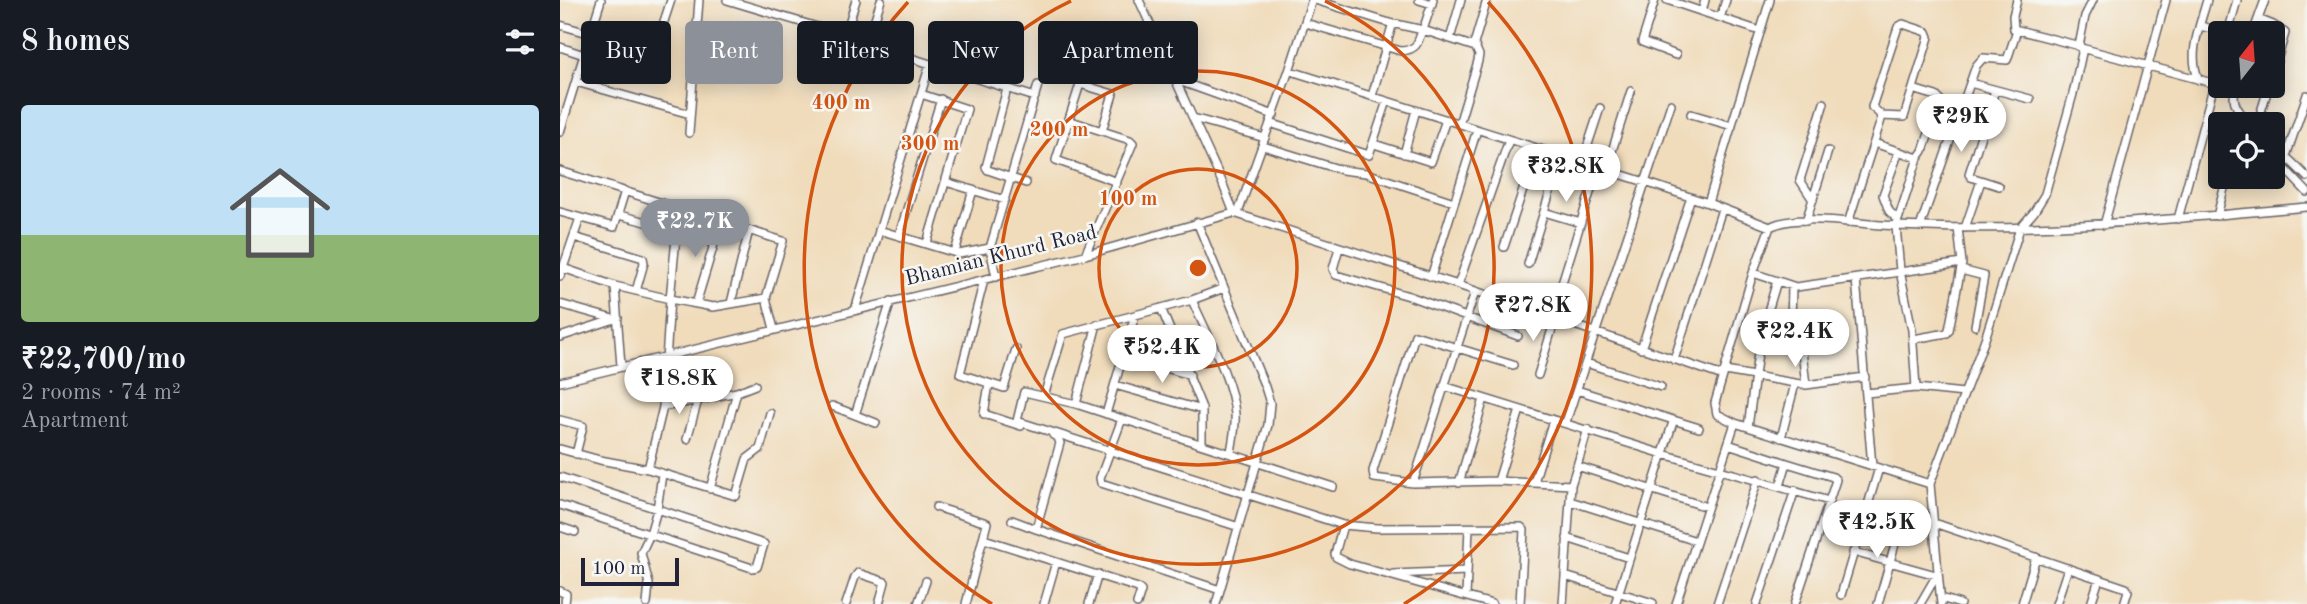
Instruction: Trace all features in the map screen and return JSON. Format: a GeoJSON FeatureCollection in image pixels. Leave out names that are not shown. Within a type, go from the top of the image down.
{"type":"FeatureCollection","features":[{"type":"Feature","properties":{"kind":"street"},"geometry":{"type":"LineString","coordinates":[[595,21],[601,0]]}},
{"type":"Feature","properties":{"kind":"street"},"geometry":{"type":"LineString","coordinates":[[664,21],[671,0]]}},
{"type":"Feature","properties":{"kind":"street"},"geometry":{"type":"LineString","coordinates":[[689,133],[699,0]]}},
{"type":"Feature","properties":{"kind":"street"},"geometry":{"type":"LineString","coordinates":[[727,0],[844,35],[856,0]]}},
{"type":"Feature","properties":{"kind":"street"},"geometry":{"type":"LineString","coordinates":[[881,0],[869,44],[928,63]]}},
{"type":"Feature","properties":{"kind":"street"},"geometry":{"type":"LineString","coordinates":[[1139,0],[1149,21]]}},
{"type":"Feature","properties":{"kind":"street"},"geometry":{"type":"LineString","coordinates":[[1236,213],[1264,142],[1313,0],[1475,47]]}},
{"type":"Feature","properties":{"kind":"street"},"geometry":{"type":"LineString","coordinates":[[1305,23],[1385,48],[1411,51],[1418,43],[1432,2],[1419,0]]}},
{"type":"Feature","properties":{"kind":"street"},"geometry":{"type":"LineString","coordinates":[[1450,39],[1461,0]]}},
{"type":"Feature","properties":{"kind":"street"},"geometry":{"type":"LineString","coordinates":[[1459,124],[1478,61],[1475,40],[1487,0]]}},
{"type":"Feature","properties":{"kind":"street"},"geometry":{"type":"LineString","coordinates":[[1654,0],[1642,42],[1676,55]]}},
{"type":"Feature","properties":{"kind":"street"},"geometry":{"type":"LineString","coordinates":[[1667,0],[1760,31]]}},
{"type":"Feature","properties":{"kind":"street"},"geometry":{"type":"LineString","coordinates":[[1702,12],[1705,0]]}},
{"type":"Feature","properties":{"kind":"street"},"geometry":{"type":"LineString","coordinates":[[1720,18],[1726,0]]}},
{"type":"Feature","properties":{"kind":"street"},"geometry":{"type":"LineString","coordinates":[[1708,203],[1770,0]]}},
{"type":"Feature","properties":{"kind":"street"},"geometry":{"type":"LineString","coordinates":[[2017,0],[2012,24],[2017,30],[2208,82]]}},
{"type":"Feature","properties":{"kind":"street"},"geometry":{"type":"LineString","coordinates":[[1959,604],[1941,601],[1930,484],[1985,339],[2020,228],[2045,194],[2073,94],[2082,53],[2080,48],[2085,16],[2093,0]]}},
{"type":"Feature","properties":{"kind":"street"},"geometry":{"type":"LineString","coordinates":[[2104,225],[2166,0]]}},
{"type":"Feature","properties":{"kind":"street"},"geometry":{"type":"LineString","coordinates":[[2200,80],[2193,65],[2194,48],[2207,0]]}},
{"type":"Feature","properties":{"kind":"street"},"geometry":{"type":"LineString","coordinates":[[2231,21],[2237,0]]}},
{"type":"Feature","properties":{"kind":"street"},"geometry":{"type":"LineString","coordinates":[[2263,21],[2258,19],[2265,0]]}},
{"type":"Feature","properties":{"kind":"street"},"geometry":{"type":"LineString","coordinates":[[1372,96],[1394,24]]}},
{"type":"Feature","properties":{"kind":"street"},"geometry":{"type":"LineString","coordinates":[[1900,24],[1929,34],[1913,89],[1904,117],[1881,116],[1872,107],[1900,24]]}},
{"type":"Feature","properties":{"kind":"street"},"geometry":{"type":"LineString","coordinates":[[560,25],[581,30]]}},
{"type":"Feature","properties":{"kind":"street"},"geometry":{"type":"LineString","coordinates":[[2200,26],[2208,28]]}},
{"type":"Feature","properties":{"kind":"street"},"geometry":{"type":"LineString","coordinates":[[1920,227],[1979,61],[1983,58],[2007,60],[2017,30]]}},
{"type":"Feature","properties":{"kind":"street"},"geometry":{"type":"LineString","coordinates":[[560,47],[581,54]]}},
{"type":"Feature","properties":{"kind":"street"},"geometry":{"type":"LineString","coordinates":[[560,132],[581,65]]}},
{"type":"Feature","properties":{"kind":"street"},"geometry":{"type":"LineString","coordinates":[[855,310],[928,71]]}},
{"type":"Feature","properties":{"kind":"street"},"geometry":{"type":"LineString","coordinates":[[1289,71],[1645,182],[1770,227]]}},
{"type":"Feature","properties":{"kind":"street"},"geometry":{"type":"LineString","coordinates":[[576,82],[690,114]]}},
{"type":"Feature","properties":{"kind":"street"},"geometry":{"type":"LineString","coordinates":[[1970,83],[2030,99]]}},
{"type":"Feature","properties":{"kind":"street"},"geometry":{"type":"LineString","coordinates":[[992,84],[1035,97]]}},
{"type":"Feature","properties":{"kind":"street"},"geometry":{"type":"LineString","coordinates":[[1178,84],[1236,213],[1458,285],[1641,349],[1724,374],[1806,385],[1865,377]]}},
{"type":"Feature","properties":{"kind":"street"},"geometry":{"type":"LineString","coordinates":[[1188,84],[1368,155],[1371,153],[1387,101]]}},
{"type":"Feature","properties":{"kind":"street"},"geometry":{"type":"LineString","coordinates":[[996,277],[990,248],[1038,85]]}},
{"type":"Feature","properties":{"kind":"street"},"geometry":{"type":"LineString","coordinates":[[1102,131],[1113,94],[1080,85],[1057,161],[1116,182]]}},
{"type":"Feature","properties":{"kind":"street"},"geometry":{"type":"LineString","coordinates":[[1007,89],[986,166],[988,170],[1026,183]]}},
{"type":"Feature","properties":{"kind":"street"},"geometry":{"type":"LineString","coordinates":[[1913,89],[1937,96],[1940,100],[1897,223],[1900,273],[1913,338],[1916,388]]}},
{"type":"Feature","properties":{"kind":"street"},"geometry":{"type":"LineString","coordinates":[[1996,90],[1969,174],[1999,186]]}},
{"type":"Feature","properties":{"kind":"street"},"geometry":{"type":"LineString","coordinates":[[1538,375],[1581,223],[1631,91]]}},
{"type":"Feature","properties":{"kind":"street"},"geometry":{"type":"LineString","coordinates":[[921,94],[967,109],[927,243]]}},
{"type":"Feature","properties":{"kind":"street"},"geometry":{"type":"LineString","coordinates":[[2307,95],[2286,156],[2307,177]]}},
{"type":"Feature","properties":{"kind":"street"},"geometry":{"type":"LineString","coordinates":[[2178,219],[2210,98]]}},
{"type":"Feature","properties":{"kind":"street"},"geometry":{"type":"LineString","coordinates":[[899,235],[941,99]]}},
{"type":"Feature","properties":{"kind":"street"},"geometry":{"type":"LineString","coordinates":[[1813,200],[1800,180],[1824,103]]}},
{"type":"Feature","properties":{"kind":"street"},"geometry":{"type":"LineString","coordinates":[[1566,422],[1671,104]]}},
{"type":"Feature","properties":{"kind":"street"},"geometry":{"type":"LineString","coordinates":[[1581,163],[1600,108]]}},
{"type":"Feature","properties":{"kind":"street"},"geometry":{"type":"LineString","coordinates":[[1404,154],[1416,110]]}},
{"type":"Feature","properties":{"kind":"street"},"geometry":{"type":"LineString","coordinates":[[1692,114],[1732,126]]}},
{"type":"Feature","properties":{"kind":"street"},"geometry":{"type":"LineString","coordinates":[[1848,223],[1881,116]]}},
{"type":"Feature","properties":{"kind":"street"},"geometry":{"type":"LineString","coordinates":[[1193,118],[1342,170],[1366,173],[1454,202]]}},
{"type":"Feature","properties":{"kind":"street"},"geometry":{"type":"LineString","coordinates":[[1068,120],[1133,143],[1085,255]]}},
{"type":"Feature","properties":{"kind":"street"},"geometry":{"type":"LineString","coordinates":[[1374,144],[1432,162],[1446,120]]}},
{"type":"Feature","properties":{"kind":"street"},"geometry":{"type":"LineString","coordinates":[[1431,277],[1477,130]]}},
{"type":"Feature","properties":{"kind":"street"},"geometry":{"type":"LineString","coordinates":[[1458,285],[1509,140]]}},
{"type":"Feature","properties":{"kind":"street"},"geometry":{"type":"LineString","coordinates":[[1874,143],[1919,158]]}},
{"type":"Feature","properties":{"kind":"street"},"geometry":{"type":"LineString","coordinates":[[1504,247],[1537,148]]}},
{"type":"Feature","properties":{"kind":"street"},"geometry":{"type":"LineString","coordinates":[[1806,221],[1828,151]]}},
{"type":"Feature","properties":{"kind":"street"},"geometry":{"type":"LineString","coordinates":[[1897,223],[1889,211],[1884,195],[1899,151]]}},
{"type":"Feature","properties":{"kind":"street"},"geometry":{"type":"LineString","coordinates":[[1528,264],[1561,156]]}},
{"type":"Feature","properties":{"kind":"street"},"geometry":{"type":"LineString","coordinates":[[2285,169],[2307,192]]}},
{"type":"Feature","properties":{"kind":"street"},"geometry":{"type":"LineString","coordinates":[[560,171],[782,241],[784,243],[766,298],[774,329]]}},
{"type":"Feature","properties":{"kind":"street"},"geometry":{"type":"LineString","coordinates":[[1913,338],[1948,332],[1962,267],[1962,228],[1981,181]]}},
{"type":"Feature","properties":{"kind":"street"},"geometry":{"type":"LineString","coordinates":[[946,182],[1005,200]]}},
{"type":"Feature","properties":{"kind":"street"},"geometry":{"type":"LineString","coordinates":[[2217,216],[2224,189]]}},
{"type":"Feature","properties":{"kind":"street"},"geometry":{"type":"LineString","coordinates":[[955,252],[973,190]]}},
{"type":"Feature","properties":{"kind":"street"},"geometry":{"type":"LineString","coordinates":[[560,212],[614,227],[625,191]]}},
{"type":"Feature","properties":{"kind":"street"},"geometry":{"type":"LineString","coordinates":[[1641,349],[1691,197]]}},
{"type":"Feature","properties":{"kind":"street"},"geometry":{"type":"LineString","coordinates":[[1930,484],[1748,428],[1721,417],[1715,408],[1753,273],[1770,227],[1777,223],[1806,221],[1962,228],[2104,225],[2307,207]]}},
{"type":"Feature","properties":{"kind":"street"},"geometry":{"type":"LineString","coordinates":[[648,469],[663,407],[679,208]]}},
{"type":"Feature","properties":{"kind":"street"},"geometry":{"type":"LineString","coordinates":[[1674,359],[1722,209]]}},
{"type":"Feature","properties":{"kind":"street"},"geometry":{"type":"LineString","coordinates":[[1544,212],[1581,223]]}},
{"type":"Feature","properties":{"kind":"street","name":"Bhamian Khurd Road"},"geometry":{"type":"LineString","coordinates":[[560,382],[1085,255],[1236,213]]}},
{"type":"Feature","properties":{"kind":"street"},"geometry":{"type":"LineString","coordinates":[[619,215],[677,230]]}},
{"type":"Feature","properties":{"kind":"street"},"geometry":{"type":"LineString","coordinates":[[580,218],[561,272],[713,307],[766,298]]}},
{"type":"Feature","properties":{"kind":"street"},"geometry":{"type":"LineString","coordinates":[[696,304],[721,221]]}},
{"type":"Feature","properties":{"kind":"street"},"geometry":{"type":"LineString","coordinates":[[1196,222],[1270,403],[1259,462],[1216,604]]}},
{"type":"Feature","properties":{"kind":"street"},"geometry":{"type":"LineString","coordinates":[[731,303],[749,230]]}},
{"type":"Feature","properties":{"kind":"street"},"geometry":{"type":"LineString","coordinates":[[878,230],[961,254],[990,248]]}},
{"type":"Feature","properties":{"kind":"street"},"geometry":{"type":"LineString","coordinates":[[573,237],[644,259],[636,291]]}},
{"type":"Feature","properties":{"kind":"street"},"geometry":{"type":"LineString","coordinates":[[1339,248],[1333,269],[1335,274],[1409,296],[1518,336]]}},
{"type":"Feature","properties":{"kind":"street"},"geometry":{"type":"LineString","coordinates":[[1753,273],[1792,286],[1962,267],[1984,276],[1975,326]]}},
{"type":"Feature","properties":{"kind":"street"},"geometry":{"type":"LineString","coordinates":[[1841,595],[1876,467],[1866,393],[1856,279]]}},
{"type":"Feature","properties":{"kind":"street"},"geometry":{"type":"LineString","coordinates":[[984,280],[960,371],[962,376],[1005,387],[1016,349]]}},
{"type":"Feature","properties":{"kind":"street"},"geometry":{"type":"LineString","coordinates":[[1748,428],[1760,338],[1777,281]]}},
{"type":"Feature","properties":{"kind":"street"},"geometry":{"type":"LineString","coordinates":[[615,286],[621,366]]}},
{"type":"Feature","properties":{"kind":"street"},"geometry":{"type":"LineString","coordinates":[[1791,323],[1792,286]]}},
{"type":"Feature","properties":{"kind":"street"},"geometry":{"type":"LineString","coordinates":[[1044,396],[1061,336],[1192,300],[1224,288]]}},
{"type":"Feature","properties":{"kind":"street"},"geometry":{"type":"LineString","coordinates":[[1413,483],[1475,292]]}},
{"type":"Feature","properties":{"kind":"street"},"geometry":{"type":"LineString","coordinates":[[1192,300],[1234,407],[1231,452]]}},
{"type":"Feature","properties":{"kind":"street"},"geometry":{"type":"LineString","coordinates":[[855,415],[891,301]]}},
{"type":"Feature","properties":{"kind":"street"},"geometry":{"type":"LineString","coordinates":[[560,304],[617,319]]}},
{"type":"Feature","properties":{"kind":"street"},"geometry":{"type":"LineString","coordinates":[[1161,308],[1202,410],[1202,442]]}},
{"type":"Feature","properties":{"kind":"street"},"geometry":{"type":"LineString","coordinates":[[1106,414],[1135,314]]}},
{"type":"Feature","properties":{"kind":"street"},"geometry":{"type":"LineString","coordinates":[[560,337],[617,319]]}},
{"type":"Feature","properties":{"kind":"street"},"geometry":{"type":"LineString","coordinates":[[1076,404],[1097,324]]}},
{"type":"Feature","properties":{"kind":"street"},"geometry":{"type":"LineString","coordinates":[[1802,330],[1806,385]]}},
{"type":"Feature","properties":{"kind":"street"},"geometry":{"type":"LineString","coordinates":[[1513,365],[1417,334],[1401,377],[1374,478],[1413,483],[1498,481],[1571,485]]}},
{"type":"Feature","properties":{"kind":"street"},"geometry":{"type":"LineString","coordinates":[[1124,356],[1190,375]]}},
{"type":"Feature","properties":{"kind":"street"},"geometry":{"type":"LineString","coordinates":[[1586,363],[1661,387]]}},
{"type":"Feature","properties":{"kind":"street"},"geometry":{"type":"LineString","coordinates":[[989,384],[984,410],[986,415],[1054,435],[1059,440],[1036,529]]}},
{"type":"Feature","properties":{"kind":"street"},"geometry":{"type":"LineString","coordinates":[[1782,438],[1795,384]]}},
{"type":"Feature","properties":{"kind":"street"},"geometry":{"type":"LineString","coordinates":[[663,407],[737,392],[755,385]]}},
{"type":"Feature","properties":{"kind":"street"},"geometry":{"type":"LineString","coordinates":[[1115,385],[1202,410]]}},
{"type":"Feature","properties":{"kind":"street"},"geometry":{"type":"LineString","coordinates":[[1444,386],[1663,454],[1829,501]]}},
{"type":"Feature","properties":{"kind":"street"},"geometry":{"type":"LineString","coordinates":[[1866,393],[1916,388],[1964,393]]}},
{"type":"Feature","properties":{"kind":"street"},"geometry":{"type":"LineString","coordinates":[[1577,390],[1699,428]]}},
{"type":"Feature","properties":{"kind":"street"},"geometry":{"type":"LineString","coordinates":[[710,489],[737,392]]}},
{"type":"Feature","properties":{"kind":"street"},"geometry":{"type":"LineString","coordinates":[[1333,486],[1202,442],[1076,404],[1024,392],[1017,421],[1343,525],[1377,528],[1523,529],[1520,604]]}},
{"type":"Feature","properties":{"kind":"street"},"geometry":{"type":"LineString","coordinates":[[1459,483],[1484,399]]}},
{"type":"Feature","properties":{"kind":"street"},"geometry":{"type":"LineString","coordinates":[[687,439],[698,400]]}},
{"type":"Feature","properties":{"kind":"street"},"geometry":{"type":"LineString","coordinates":[[832,405],[876,423]]}},
{"type":"Feature","properties":{"kind":"street"},"geometry":{"type":"LineString","coordinates":[[1498,481],[1520,410]]}},
{"type":"Feature","properties":{"kind":"street"},"geometry":{"type":"LineString","coordinates":[[560,449],[648,469],[737,496],[747,459],[760,449],[770,413]]}},
{"type":"Feature","properties":{"kind":"street"},"geometry":{"type":"LineString","coordinates":[[1122,419],[1100,478],[1101,483],[1239,527]]}},
{"type":"Feature","properties":{"kind":"street"},"geometry":{"type":"LineString","coordinates":[[560,420],[584,427],[576,454]]}},
{"type":"Feature","properties":{"kind":"street"},"geometry":{"type":"LineString","coordinates":[[1534,482],[1553,420]]}},
{"type":"Feature","properties":{"kind":"street"},"geometry":{"type":"LineString","coordinates":[[1615,604],[1673,422]]}},
{"type":"Feature","properties":{"kind":"street"},"geometry":{"type":"LineString","coordinates":[[1676,604],[1735,423]]}},
{"type":"Feature","properties":{"kind":"street"},"geometry":{"type":"LineString","coordinates":[[1563,604],[1571,485],[1588,429]]}},
{"type":"Feature","properties":{"kind":"street"},"geometry":{"type":"LineString","coordinates":[[1728,444],[1834,478],[1836,481],[1795,604]]}},
{"type":"Feature","properties":{"kind":"street"},"geometry":{"type":"LineString","coordinates":[[1780,486],[1787,463]]}},
{"type":"Feature","properties":{"kind":"street"},"geometry":{"type":"LineString","coordinates":[[1577,466],[1707,508]]}},
{"type":"Feature","properties":{"kind":"street"},"geometry":{"type":"LineString","coordinates":[[647,604],[649,584],[641,553],[657,510],[662,474]]}},
{"type":"Feature","properties":{"kind":"street"},"geometry":{"type":"LineString","coordinates":[[560,477],[764,544],[757,566],[752,568],[560,505]]}},
{"type":"Feature","properties":{"kind":"street"},"geometry":{"type":"LineString","coordinates":[[1717,604],[1758,480]]}},
{"type":"Feature","properties":{"kind":"street"},"geometry":{"type":"LineString","coordinates":[[1757,604],[1795,490]]}},
{"type":"Feature","properties":{"kind":"street"},"geometry":{"type":"LineString","coordinates":[[1570,501],[1696,541]]}},
{"type":"Feature","properties":{"kind":"street"},"geometry":{"type":"LineString","coordinates":[[936,507],[986,521],[987,524],[966,604]]}},
{"type":"Feature","properties":{"kind":"street"},"geometry":{"type":"LineString","coordinates":[[1012,520],[1220,590]]}},
{"type":"Feature","properties":{"kind":"street"},"geometry":{"type":"LineString","coordinates":[[1878,604],[1901,523]]}},
{"type":"Feature","properties":{"kind":"street"},"geometry":{"type":"LineString","coordinates":[[1934,523],[2127,588],[2124,604]]}},
{"type":"Feature","properties":{"kind":"street"},"geometry":{"type":"LineString","coordinates":[[1343,525],[1335,552],[1336,557],[1350,565],[1492,604]]}},
{"type":"Feature","properties":{"kind":"street"},"geometry":{"type":"LineString","coordinates":[[560,527],[575,532]]}},
{"type":"Feature","properties":{"kind":"street"},"geometry":{"type":"LineString","coordinates":[[1466,596],[1469,528]]}},
{"type":"Feature","properties":{"kind":"street"},"geometry":{"type":"LineString","coordinates":[[1567,538],[1629,558]]}},
{"type":"Feature","properties":{"kind":"street"},"geometry":{"type":"LineString","coordinates":[[984,539],[1140,588],[1137,604]]}},
{"type":"Feature","properties":{"kind":"street"},"geometry":{"type":"LineString","coordinates":[[1853,551],[1937,574]]}},
{"type":"Feature","properties":{"kind":"street"},"geometry":{"type":"LineString","coordinates":[[2022,604],[2036,558]]}},
{"type":"Feature","properties":{"kind":"street"},"geometry":{"type":"LineString","coordinates":[[1044,604],[1056,562]]}},
{"type":"Feature","properties":{"kind":"street"},"geometry":{"type":"LineString","coordinates":[[2056,604],[2068,568]]}},
{"type":"Feature","properties":{"kind":"street"},"geometry":{"type":"LineString","coordinates":[[1385,574],[1467,571]]}},
{"type":"Feature","properties":{"kind":"street"},"geometry":{"type":"LineString","coordinates":[[846,604],[858,573],[885,582],[879,604]]}},
{"type":"Feature","properties":{"kind":"street"},"geometry":{"type":"LineString","coordinates":[[1088,604],[1098,574]]}},
{"type":"Feature","properties":{"kind":"street"},"geometry":{"type":"LineString","coordinates":[[1920,604],[1937,574]]}},
{"type":"Feature","properties":{"kind":"street"},"geometry":{"type":"LineString","coordinates":[[1565,576],[1653,603]]}},
{"type":"Feature","properties":{"kind":"street"},"geometry":{"type":"LineString","coordinates":[[2091,604],[2099,579]]}},
{"type":"Feature","properties":{"kind":"street"},"geometry":{"type":"LineString","coordinates":[[918,604],[926,581]]}},
{"type":"Feature","properties":{"kind":"street"},"geometry":{"type":"LineString","coordinates":[[560,591],[566,594],[565,604]]}}]}
